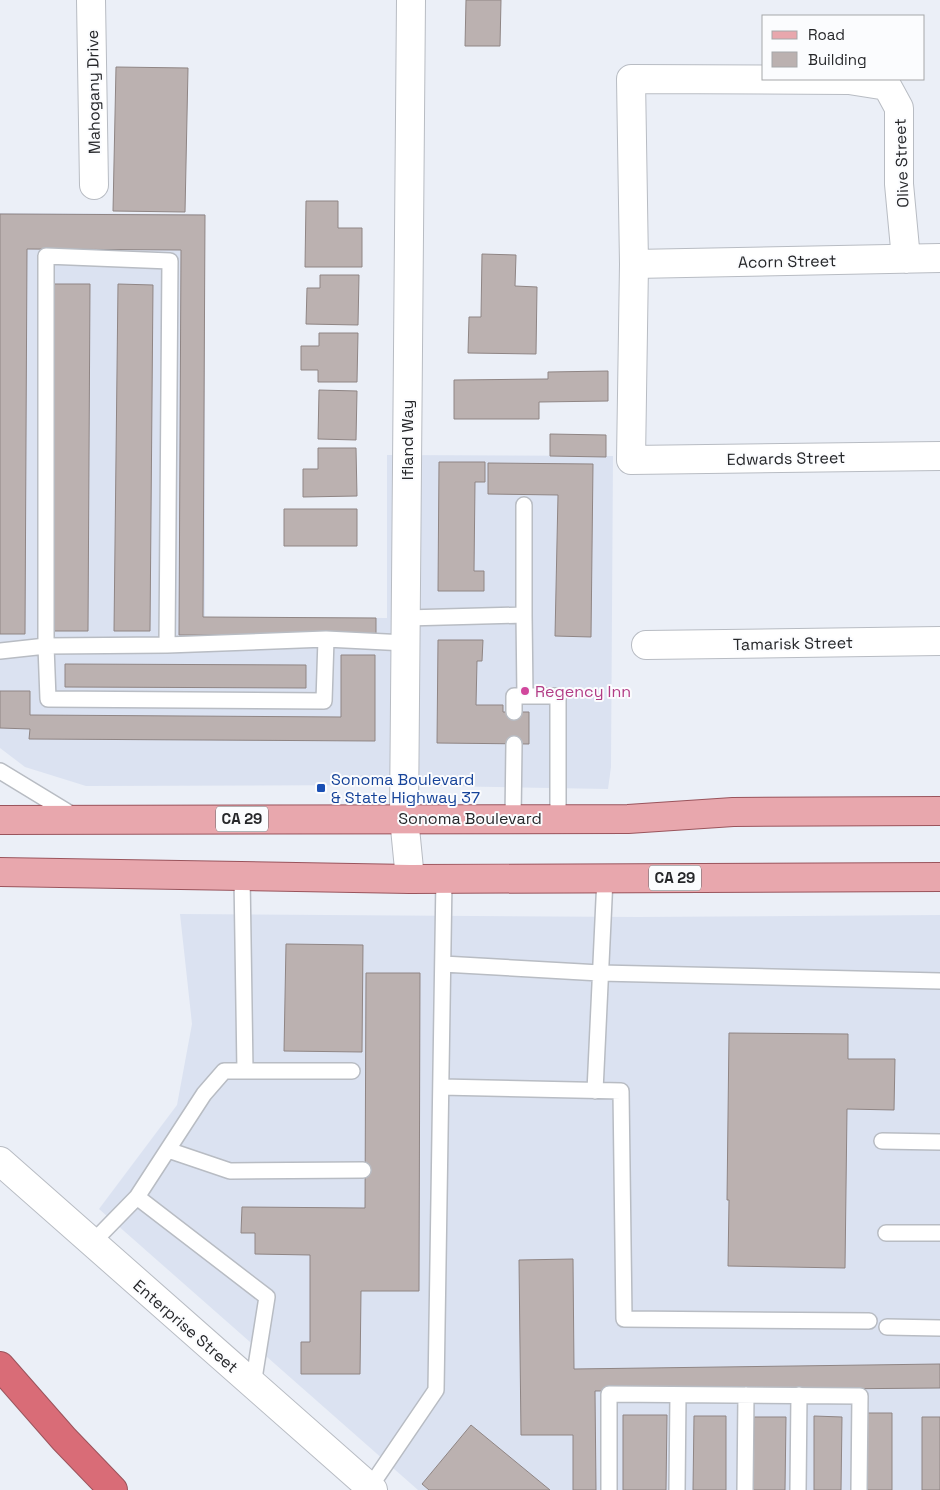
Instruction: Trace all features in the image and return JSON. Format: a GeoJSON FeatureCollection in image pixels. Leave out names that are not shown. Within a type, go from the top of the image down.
{"type":"FeatureCollection","features":[{"type":"Feature","properties":{"kind":"highway"},"geometry":{"type":"LineString","coordinates":[[0,1366],[64,1439],[113,1490]]}},
{"type":"Feature","properties":{"kind":"main road","name":"Sonoma Boulevard"},"geometry":{"type":"LineString","coordinates":[[0,820],[628,819],[733,812],[940,811]]}},
{"type":"Feature","properties":{"kind":"main road","name":"CA 29"},"geometry":{"type":"LineString","coordinates":[[0,872],[410,879],[940,877]]}},
{"type":"Feature","properties":{"kind":"street","name":"Mahogany Drive"},"geometry":{"type":"LineString","coordinates":[[91,0],[94,185]]}},
{"type":"Feature","properties":{"kind":"street","name":"Ifland Way"},"geometry":{"type":"LineString","coordinates":[[410,879],[404,818],[411,0]]}},
{"type":"Feature","properties":{"kind":"street","name":"Olive Street"},"geometry":{"type":"LineString","coordinates":[[634,264],[631,79],[762,80]]}},
{"type":"Feature","properties":{"kind":"street","name":"Olive Street"},"geometry":{"type":"LineString","coordinates":[[849,80],[887,86],[899,108],[899,184],[906,259]]}},
{"type":"Feature","properties":{"kind":"street","name":"Acorn Street"},"geometry":{"type":"LineString","coordinates":[[634,264],[940,258]]}},
{"type":"Feature","properties":{"kind":"street","name":"Edwards Street"},"geometry":{"type":"LineString","coordinates":[[634,264],[631,460],[940,456]]}},
{"type":"Feature","properties":{"kind":"street","name":"Tamarisk Street"},"geometry":{"type":"LineString","coordinates":[[646,645],[940,641]]}},
{"type":"Feature","properties":{"kind":"street","name":"Enterprise Street"},"geometry":{"type":"LineString","coordinates":[[0,1161],[372,1489]]}},
{"type":"Feature","properties":{"kind":"lane"},"geometry":{"type":"LineString","coordinates":[[167,645],[170,261],[46,256],[46,646],[48,699],[324,701],[326,640]]}},
{"type":"Feature","properties":{"kind":"lane"},"geometry":{"type":"LineString","coordinates":[[524,504],[525,696]]}},
{"type":"Feature","properties":{"kind":"lane"},"geometry":{"type":"LineString","coordinates":[[0,651],[46,646],[167,645],[326,640],[524,615]]}},
{"type":"Feature","properties":{"kind":"lane"},"geometry":{"type":"LineString","coordinates":[[514,712],[514,696],[558,696],[558,819]]}},
{"type":"Feature","properties":{"kind":"lane"},"geometry":{"type":"LineString","coordinates":[[513,819],[514,744]]}},
{"type":"Feature","properties":{"kind":"lane"},"geometry":{"type":"LineString","coordinates":[[0,771],[79,819]]}},
{"type":"Feature","properties":{"kind":"lane"},"geometry":{"type":"LineString","coordinates":[[242,876],[245,1071]]}},
{"type":"Feature","properties":{"kind":"lane"},"geometry":{"type":"LineString","coordinates":[[594,1091],[605,878]]}},
{"type":"Feature","properties":{"kind":"lane"},"geometry":{"type":"LineString","coordinates":[[372,1489],[436,1390],[444,879]]}},
{"type":"Feature","properties":{"kind":"lane"},"geometry":{"type":"LineString","coordinates":[[443,964],[600,973],[940,981]]}},
{"type":"Feature","properties":{"kind":"lane"},"geometry":{"type":"LineString","coordinates":[[92,1243],[137,1197],[204,1094],[224,1071],[352,1071]]}},
{"type":"Feature","properties":{"kind":"lane"},"geometry":{"type":"LineString","coordinates":[[441,1087],[621,1091],[624,1319],[869,1321]]}},
{"type":"Feature","properties":{"kind":"lane"},"geometry":{"type":"LineString","coordinates":[[882,1141],[940,1142]]}},
{"type":"Feature","properties":{"kind":"lane"},"geometry":{"type":"LineString","coordinates":[[168,1150],[230,1171],[363,1170]]}},
{"type":"Feature","properties":{"kind":"lane"},"geometry":{"type":"LineString","coordinates":[[137,1197],[267,1297],[253,1385]]}},
{"type":"Feature","properties":{"kind":"lane"},"geometry":{"type":"LineString","coordinates":[[886,1233],[940,1233]]}},
{"type":"Feature","properties":{"kind":"lane"},"geometry":{"type":"LineString","coordinates":[[888,1327],[940,1328]]}},
{"type":"Feature","properties":{"kind":"lane"},"geometry":{"type":"LineString","coordinates":[[609,1490],[609,1394],[860,1396],[859,1490]]}},
{"type":"Feature","properties":{"kind":"lane"},"geometry":{"type":"LineString","coordinates":[[677,1490],[678,1394]]}},
{"type":"Feature","properties":{"kind":"lane"},"geometry":{"type":"LineString","coordinates":[[745,1490],[746,1395]]}},
{"type":"Feature","properties":{"kind":"lane"},"geometry":{"type":"LineString","coordinates":[[798,1490],[799,1395]]}},
{"type":"Feature","properties":{"kind":"shaded area"},"geometry":{"type":"Polygon","coordinates":[[[0,213],[205,214],[205,617],[387,618],[387,455],[613,456],[611,767],[608,789],[385,785],[86,786],[25,767],[0,748],[0,213]]]}},
{"type":"Feature","properties":{"kind":"shaded area"},"geometry":{"type":"Polygon","coordinates":[[[180,914],[638,917],[940,915],[940,1490],[418,1490],[99,1209],[177,1105],[192,1024],[180,914]]]}},
{"type":"Feature","properties":{"kind":"building"},"geometry":{"type":"Polygon","coordinates":[[[466,0],[501,0],[500,46],[465,46],[466,0]]]}},
{"type":"Feature","properties":{"kind":"building"},"geometry":{"type":"Polygon","coordinates":[[[116,67],[188,68],[185,212],[113,211],[116,67]]]}},
{"type":"Feature","properties":{"kind":"building"},"geometry":{"type":"Polygon","coordinates":[[[306,201],[338,201],[338,228],[362,228],[362,267],[305,267],[306,201]]]}},
{"type":"Feature","properties":{"kind":"building"},"geometry":{"type":"Polygon","coordinates":[[[0,214],[205,215],[203,617],[376,618],[376,636],[179,635],[181,250],[27,249],[25,634],[0,634],[0,214]]]}},
{"type":"Feature","properties":{"kind":"building"},"geometry":{"type":"Polygon","coordinates":[[[482,254],[516,255],[515,286],[537,287],[536,354],[468,353],[469,317],[481,317],[482,254]]]}},
{"type":"Feature","properties":{"kind":"building"},"geometry":{"type":"Polygon","coordinates":[[[320,275],[359,275],[358,325],[306,324],[307,288],[320,288],[320,275]]]}},
{"type":"Feature","properties":{"kind":"building"},"geometry":{"type":"Polygon","coordinates":[[[54,284],[90,284],[88,631],[51,631],[54,284]]]}},
{"type":"Feature","properties":{"kind":"building"},"geometry":{"type":"Polygon","coordinates":[[[118,284],[153,285],[150,631],[114,631],[118,284]]]}},
{"type":"Feature","properties":{"kind":"building"},"geometry":{"type":"Polygon","coordinates":[[[319,333],[358,333],[357,382],[318,382],[318,370],[301,370],[301,346],[319,346],[319,333]]]}},
{"type":"Feature","properties":{"kind":"building"},"geometry":{"type":"Polygon","coordinates":[[[608,371],[608,401],[539,402],[539,419],[454,419],[454,380],[548,379],[548,372],[608,371]]]}},
{"type":"Feature","properties":{"kind":"building"},"geometry":{"type":"Polygon","coordinates":[[[319,390],[357,391],[356,440],[318,439],[319,390]]]}},
{"type":"Feature","properties":{"kind":"building"},"geometry":{"type":"Polygon","coordinates":[[[550,434],[606,435],[606,457],[550,456],[550,434]]]}},
{"type":"Feature","properties":{"kind":"building"},"geometry":{"type":"Polygon","coordinates":[[[318,448],[356,448],[357,496],[303,497],[303,469],[318,469],[318,448]]]}},
{"type":"Feature","properties":{"kind":"building"},"geometry":{"type":"Polygon","coordinates":[[[439,462],[485,462],[485,482],[475,482],[474,571],[484,571],[484,591],[438,591],[439,462]]]}},
{"type":"Feature","properties":{"kind":"building"},"geometry":{"type":"Polygon","coordinates":[[[488,463],[593,464],[591,637],[555,636],[558,495],[488,494],[488,463]]]}},
{"type":"Feature","properties":{"kind":"building"},"geometry":{"type":"Polygon","coordinates":[[[284,509],[357,509],[357,546],[284,546],[284,509]]]}},
{"type":"Feature","properties":{"kind":"building"},"geometry":{"type":"Polygon","coordinates":[[[438,640],[483,640],[482,661],[477,661],[476,705],[503,705],[503,712],[529,712],[529,744],[437,743],[438,640]]]}},
{"type":"Feature","properties":{"kind":"building"},"geometry":{"type":"Polygon","coordinates":[[[341,655],[375,655],[375,741],[29,739],[30,729],[0,728],[0,691],[30,691],[30,715],[341,717],[341,655]]]}},
{"type":"Feature","properties":{"kind":"building"},"geometry":{"type":"Polygon","coordinates":[[[65,664],[306,665],[306,688],[65,687],[65,664]]]}},
{"type":"Feature","properties":{"kind":"building"},"geometry":{"type":"Polygon","coordinates":[[[286,944],[363,945],[362,1052],[284,1051],[286,944]]]}},
{"type":"Feature","properties":{"kind":"building"},"geometry":{"type":"Polygon","coordinates":[[[366,973],[420,973],[419,1291],[361,1291],[360,1374],[301,1374],[301,1342],[310,1342],[310,1255],[255,1254],[255,1233],[241,1233],[242,1207],[365,1208],[366,973]]]}},
{"type":"Feature","properties":{"kind":"building"},"geometry":{"type":"Polygon","coordinates":[[[729,1033],[848,1034],[848,1059],[895,1059],[894,1110],[847,1109],[845,1268],[728,1266],[729,1033]]]}},
{"type":"Feature","properties":{"kind":"building"},"geometry":{"type":"Polygon","coordinates":[[[573,1259],[574,1369],[940,1364],[940,1388],[595,1391],[596,1490],[573,1490],[573,1435],[521,1435],[519,1260],[573,1259]]]}},
{"type":"Feature","properties":{"kind":"building"},"geometry":{"type":"Polygon","coordinates":[[[867,1413],[892,1413],[892,1490],[866,1490],[867,1413]]]}},
{"type":"Feature","properties":{"kind":"building"},"geometry":{"type":"Polygon","coordinates":[[[623,1415],[667,1415],[666,1490],[623,1490],[623,1415]]]}},
{"type":"Feature","properties":{"kind":"building"},"geometry":{"type":"Polygon","coordinates":[[[694,1416],[726,1416],[726,1490],[693,1490],[694,1416]]]}},
{"type":"Feature","properties":{"kind":"building"},"geometry":{"type":"Polygon","coordinates":[[[814,1416],[842,1417],[841,1490],[814,1490],[814,1416]]]}},
{"type":"Feature","properties":{"kind":"building"},"geometry":{"type":"Polygon","coordinates":[[[754,1417],[786,1417],[785,1490],[753,1490],[754,1417]]]}},
{"type":"Feature","properties":{"kind":"building"},"geometry":{"type":"Polygon","coordinates":[[[922,1417],[940,1417],[940,1490],[922,1490],[922,1417]]]}},
{"type":"Feature","properties":{"kind":"building"},"geometry":{"type":"Polygon","coordinates":[[[471,1425],[550,1490],[429,1490],[422,1484],[471,1425]]]}},
{"type":"Feature","properties":{"kind":"place","name":"Regency Inn"},"geometry":{"type":"Point","coordinates":[525,691]}},
{"type":"Feature","properties":{"kind":"place","name":"Sonoma Boulevard & State Highway 37"},"geometry":{"type":"Point","coordinates":[321,788]}}]}
